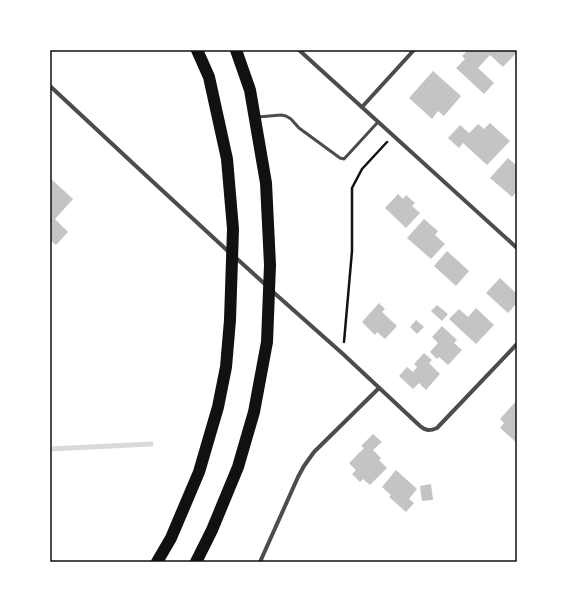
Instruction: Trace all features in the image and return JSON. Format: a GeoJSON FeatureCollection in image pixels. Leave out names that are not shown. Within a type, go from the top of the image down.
{"type":"FeatureCollection","features":[{"type":"Feature","properties":{"kind":"highway"},"geometry":{"type":"LineString","coordinates":[[157,562],[172,538],[199,472],[218,407],[226,367],[230,320],[233,229],[227,159],[209,77],[197,50]]}},
{"type":"Feature","properties":{"kind":"highway"},"geometry":{"type":"LineString","coordinates":[[196,562],[212,530],[238,467],[254,412],[267,342],[270,265],[266,183],[250,90],[236,50]]}},
{"type":"Feature","properties":{"kind":"street"},"geometry":{"type":"LineString","coordinates":[[299,50],[517,248]]}},
{"type":"Feature","properties":{"kind":"street"},"geometry":{"type":"LineString","coordinates":[[362,107],[414,50]]}},
{"type":"Feature","properties":{"kind":"street"},"geometry":{"type":"LineString","coordinates":[[50,86],[426,430],[437,428],[442,424],[517,344]]}},
{"type":"Feature","properties":{"kind":"street"},"geometry":{"type":"LineString","coordinates":[[260,562],[304,466],[314,452],[379,388]]}},
{"type":"Feature","properties":{"kind":"lane"},"geometry":{"type":"LineString","coordinates":[[254,117],[286,116],[299,128],[340,158],[344,159],[378,122]]}},
{"type":"Feature","properties":{"kind":"path"},"geometry":{"type":"LineString","coordinates":[[342,354],[352,251],[352,188],[362,169],[393,136]]}},
{"type":"Feature","properties":{"kind":"building"},"geometry":{"type":"Polygon","coordinates":[[[468,50],[517,50],[517,52],[503,67],[490,55],[478,68],[494,83],[484,94],[456,68],[465,59],[462,56],[468,50]]]}},
{"type":"Feature","properties":{"kind":"building"},"geometry":{"type":"Polygon","coordinates":[[[433,71],[461,96],[444,116],[438,111],[432,119],[409,98],[433,71]]]}},
{"type":"Feature","properties":{"kind":"building"},"geometry":{"type":"Polygon","coordinates":[[[490,123],[510,141],[487,165],[463,143],[459,148],[448,138],[460,125],[469,133],[478,124],[484,129],[490,123]]]}},
{"type":"Feature","properties":{"kind":"building"},"geometry":{"type":"Polygon","coordinates":[[[508,158],[517,166],[517,191],[512,197],[490,178],[508,158]]]}},
{"type":"Feature","properties":{"kind":"building"},"geometry":{"type":"Polygon","coordinates":[[[50,178],[73,199],[55,219],[68,232],[56,245],[50,240],[50,178]]]}},
{"type":"Feature","properties":{"kind":"building"},"geometry":{"type":"Polygon","coordinates":[[[398,194],[403,199],[406,195],[415,203],[412,206],[420,213],[406,228],[385,208],[398,194]]]}},
{"type":"Feature","properties":{"kind":"building"},"geometry":{"type":"Polygon","coordinates":[[[424,219],[438,231],[435,235],[445,244],[431,259],[407,238],[424,219]]]}},
{"type":"Feature","properties":{"kind":"building"},"geometry":{"type":"Polygon","coordinates":[[[447,251],[469,271],[456,286],[434,266],[447,251]]]}},
{"type":"Feature","properties":{"kind":"building"},"geometry":{"type":"Polygon","coordinates":[[[500,278],[517,294],[517,303],[508,313],[486,293],[500,278]]]}},
{"type":"Feature","properties":{"kind":"building"},"geometry":{"type":"Polygon","coordinates":[[[379,303],[385,309],[382,312],[397,326],[385,339],[377,332],[375,335],[362,322],[379,303]]]}},
{"type":"Feature","properties":{"kind":"building"},"geometry":{"type":"Polygon","coordinates":[[[437,305],[448,314],[442,321],[431,311],[437,305]]]}},
{"type":"Feature","properties":{"kind":"building"},"geometry":{"type":"Polygon","coordinates":[[[476,308],[494,325],[476,344],[449,319],[459,309],[468,317],[476,308]]]}},
{"type":"Feature","properties":{"kind":"building"},"geometry":{"type":"Polygon","coordinates":[[[416,320],[424,327],[417,334],[410,327],[416,320]]]}},
{"type":"Feature","properties":{"kind":"building"},"geometry":{"type":"Polygon","coordinates":[[[442,326],[457,340],[454,343],[462,350],[448,365],[439,357],[437,359],[430,352],[438,343],[432,337],[442,326]]]}},
{"type":"Feature","properties":{"kind":"building"},"geometry":{"type":"Polygon","coordinates":[[[424,353],[432,360],[429,363],[440,374],[426,390],[419,383],[413,389],[399,376],[407,367],[413,372],[417,367],[414,364],[424,353]]]}},
{"type":"Feature","properties":{"kind":"building"},"geometry":{"type":"Polygon","coordinates":[[[517,400],[517,443],[500,428],[504,423],[500,419],[517,400]]]}},
{"type":"Feature","properties":{"kind":"building"},"geometry":{"type":"Polygon","coordinates":[[[373,434],[382,442],[373,450],[381,458],[379,460],[387,468],[370,485],[363,479],[360,482],[352,474],[356,470],[349,463],[364,448],[361,446],[373,434]]]}},
{"type":"Feature","properties":{"kind":"building"},"geometry":{"type":"Polygon","coordinates":[[[396,470],[417,489],[409,499],[414,503],[406,512],[389,497],[391,495],[382,487],[396,470]]]}},
{"type":"Feature","properties":{"kind":"building"},"geometry":{"type":"Polygon","coordinates":[[[431,484],[433,500],[422,501],[420,486],[431,484]]]}},
{"type":"Feature","properties":{"kind":"waterway"},"geometry":{"type":"LineString","coordinates":[[50,449],[151,444]]}}]}
